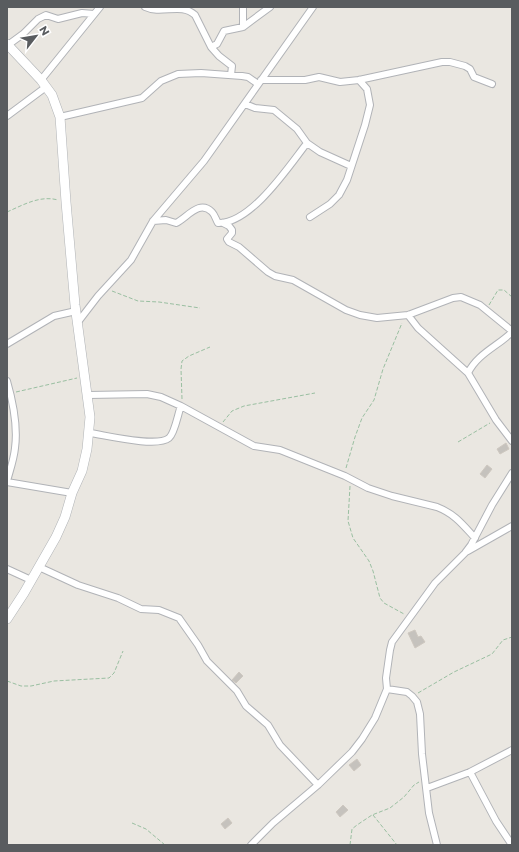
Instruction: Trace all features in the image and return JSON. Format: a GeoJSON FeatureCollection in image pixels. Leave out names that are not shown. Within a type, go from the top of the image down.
{"type":"FeatureCollection","features":[{"type":"Feature","properties":{"kind":"street"},"geometry":{"type":"LineString","coordinates":[[7,116],[44,84],[100,7]]}},
{"type":"Feature","properties":{"kind":"street"},"geometry":{"type":"LineString","coordinates":[[145,7],[157,11],[184,9],[192,12],[211,47],[219,56],[232,66],[231,75]]}},
{"type":"Feature","properties":{"kind":"street"},"geometry":{"type":"LineString","coordinates":[[242,27],[243,7]]}},
{"type":"Feature","properties":{"kind":"street"},"geometry":{"type":"LineString","coordinates":[[211,47],[217,44],[224,31],[242,27],[270,7]]}},
{"type":"Feature","properties":{"kind":"street"},"geometry":{"type":"LineString","coordinates":[[78,322],[104,289],[131,260],[153,221],[204,161],[313,7]]}},
{"type":"Feature","properties":{"kind":"street"},"geometry":{"type":"LineString","coordinates":[[7,619],[39,567],[56,537],[65,517],[72,494],[82,471],[90,433],[88,395],[76,311],[60,117],[52,95],[44,84],[8,45],[23,34],[38,19],[46,15],[58,19],[82,13],[94,14]]}},
{"type":"Feature","properties":{"kind":"street"},"geometry":{"type":"LineString","coordinates":[[60,117],[142,98],[161,82],[178,74],[201,73],[231,75],[260,82],[305,80],[319,77],[340,82],[359,80],[450,62],[465,66],[470,69],[474,77],[492,84]]}},
{"type":"Feature","properties":{"kind":"street"},"geometry":{"type":"LineString","coordinates":[[310,217],[330,204],[339,196],[344,188],[352,166],[370,105],[367,89],[359,80]]}},
{"type":"Feature","properties":{"kind":"street"},"geometry":{"type":"LineString","coordinates":[[245,104],[255,108],[274,110],[297,129],[307,143],[320,152],[352,166]]}},
{"type":"Feature","properties":{"kind":"street"},"geometry":{"type":"LineString","coordinates":[[223,223],[234,220],[260,201],[307,143]]}},
{"type":"Feature","properties":{"kind":"street"},"geometry":{"type":"LineString","coordinates":[[153,221],[166,220],[176,223],[187,215],[201,208],[206,208],[212,212],[217,222],[229,226],[232,230],[232,233],[227,239],[229,242],[239,247],[268,272],[275,276],[293,280],[346,310],[360,315],[377,318],[406,315],[453,298],[462,297],[480,305],[512,331],[480,357],[471,366],[468,373]]}},
{"type":"Feature","properties":{"kind":"street"},"geometry":{"type":"LineString","coordinates":[[7,344],[54,316],[76,311]]}},
{"type":"Feature","properties":{"kind":"street"},"geometry":{"type":"LineString","coordinates":[[406,315],[418,328],[468,373],[496,420],[512,441]]}},
{"type":"Feature","properties":{"kind":"street"},"geometry":{"type":"LineString","coordinates":[[7,380],[14,414],[16,448],[7,481],[72,494]]}},
{"type":"Feature","properties":{"kind":"street"},"geometry":{"type":"LineString","coordinates":[[88,395],[147,394],[161,397],[181,406],[254,446],[280,450],[348,478],[368,488],[392,496],[437,506],[444,509],[452,514],[475,538]]}},
{"type":"Feature","properties":{"kind":"street"},"geometry":{"type":"LineString","coordinates":[[90,433],[146,442],[158,442],[168,438],[172,434],[181,406]]}},
{"type":"Feature","properties":{"kind":"street"},"geometry":{"type":"LineString","coordinates":[[251,845],[273,823],[318,785],[352,752],[362,739],[375,718],[387,689],[386,678],[392,642],[435,583],[465,553],[512,473]]}},
{"type":"Feature","properties":{"kind":"street"},"geometry":{"type":"LineString","coordinates":[[465,553],[512,526]]}},
{"type":"Feature","properties":{"kind":"street"},"geometry":{"type":"LineString","coordinates":[[39,567],[78,585],[118,598],[142,609],[159,610],[179,618],[195,640],[207,661],[237,691],[246,706],[268,725],[280,745],[318,785]]}},
{"type":"Feature","properties":{"kind":"street"},"geometry":{"type":"LineString","coordinates":[[7,569],[31,580]]}},
{"type":"Feature","properties":{"kind":"street"},"geometry":{"type":"LineString","coordinates":[[387,689],[407,692],[417,702],[420,714],[425,778],[430,813],[437,845]]}},
{"type":"Feature","properties":{"kind":"street"},"geometry":{"type":"LineString","coordinates":[[427,788],[470,772],[512,750]]}},
{"type":"Feature","properties":{"kind":"street"},"geometry":{"type":"LineString","coordinates":[[470,772],[496,821],[512,844]]}},
{"type":"Feature","properties":{"kind":"path"},"geometry":{"type":"LineString","coordinates":[[7,212],[42,198],[50,198],[66,202]]}},
{"type":"Feature","properties":{"kind":"path"},"geometry":{"type":"LineString","coordinates":[[104,289],[138,301],[159,302],[200,308]]}},
{"type":"Feature","properties":{"kind":"path"},"geometry":{"type":"LineString","coordinates":[[486,311],[498,290],[504,290],[512,297]]}},
{"type":"Feature","properties":{"kind":"path"},"geometry":{"type":"LineString","coordinates":[[406,315],[383,368],[374,400],[362,418],[348,460],[347,515],[353,538],[369,561],[373,571],[380,598],[387,605],[410,616]]}},
{"type":"Feature","properties":{"kind":"path"},"geometry":{"type":"LineString","coordinates":[[181,406],[181,364],[188,356],[210,348]]}},
{"type":"Feature","properties":{"kind":"path"},"geometry":{"type":"LineString","coordinates":[[10,393],[85,376]]}},
{"type":"Feature","properties":{"kind":"path"},"geometry":{"type":"LineString","coordinates":[[218,427],[232,411],[238,408],[255,403],[315,393]]}},
{"type":"Feature","properties":{"kind":"path"},"geometry":{"type":"LineString","coordinates":[[458,442],[496,420]]}},
{"type":"Feature","properties":{"kind":"path"},"geometry":{"type":"LineString","coordinates":[[412,696],[454,672],[492,654],[503,640],[512,636]]}},
{"type":"Feature","properties":{"kind":"path"},"geometry":{"type":"LineString","coordinates":[[7,681],[21,686],[31,686],[54,681],[109,678],[114,673],[123,651]]}},
{"type":"Feature","properties":{"kind":"path"},"geometry":{"type":"LineString","coordinates":[[350,845],[352,829],[372,815],[390,808],[404,797],[414,785],[425,778]]}},
{"type":"Feature","properties":{"kind":"path"},"geometry":{"type":"LineString","coordinates":[[372,815],[397,845]]}},
{"type":"Feature","properties":{"kind":"path"},"geometry":{"type":"LineString","coordinates":[[132,823],[142,827],[165,845]]}},
{"type":"Feature","properties":{"kind":"building"},"geometry":{"type":"Polygon","coordinates":[[[506,443],[509,449],[500,454],[497,449],[506,443]]]}},
{"type":"Feature","properties":{"kind":"building"},"geometry":{"type":"Polygon","coordinates":[[[487,465],[492,469],[485,478],[480,474],[487,465]]]}},
{"type":"Feature","properties":{"kind":"building"},"geometry":{"type":"Polygon","coordinates":[[[415,630],[418,637],[421,636],[425,642],[415,648],[408,633],[415,630]]]}},
{"type":"Feature","properties":{"kind":"building"},"geometry":{"type":"Polygon","coordinates":[[[239,672],[243,676],[236,683],[232,680],[239,672]]]}},
{"type":"Feature","properties":{"kind":"building"},"geometry":{"type":"Polygon","coordinates":[[[357,759],[361,765],[354,771],[349,765],[357,759]]]}},
{"type":"Feature","properties":{"kind":"building"},"geometry":{"type":"Polygon","coordinates":[[[343,805],[348,810],[340,817],[336,812],[343,805]]]}},
{"type":"Feature","properties":{"kind":"building"},"geometry":{"type":"Polygon","coordinates":[[[228,818],[232,823],[225,829],[221,824],[228,818]]]}}]}
